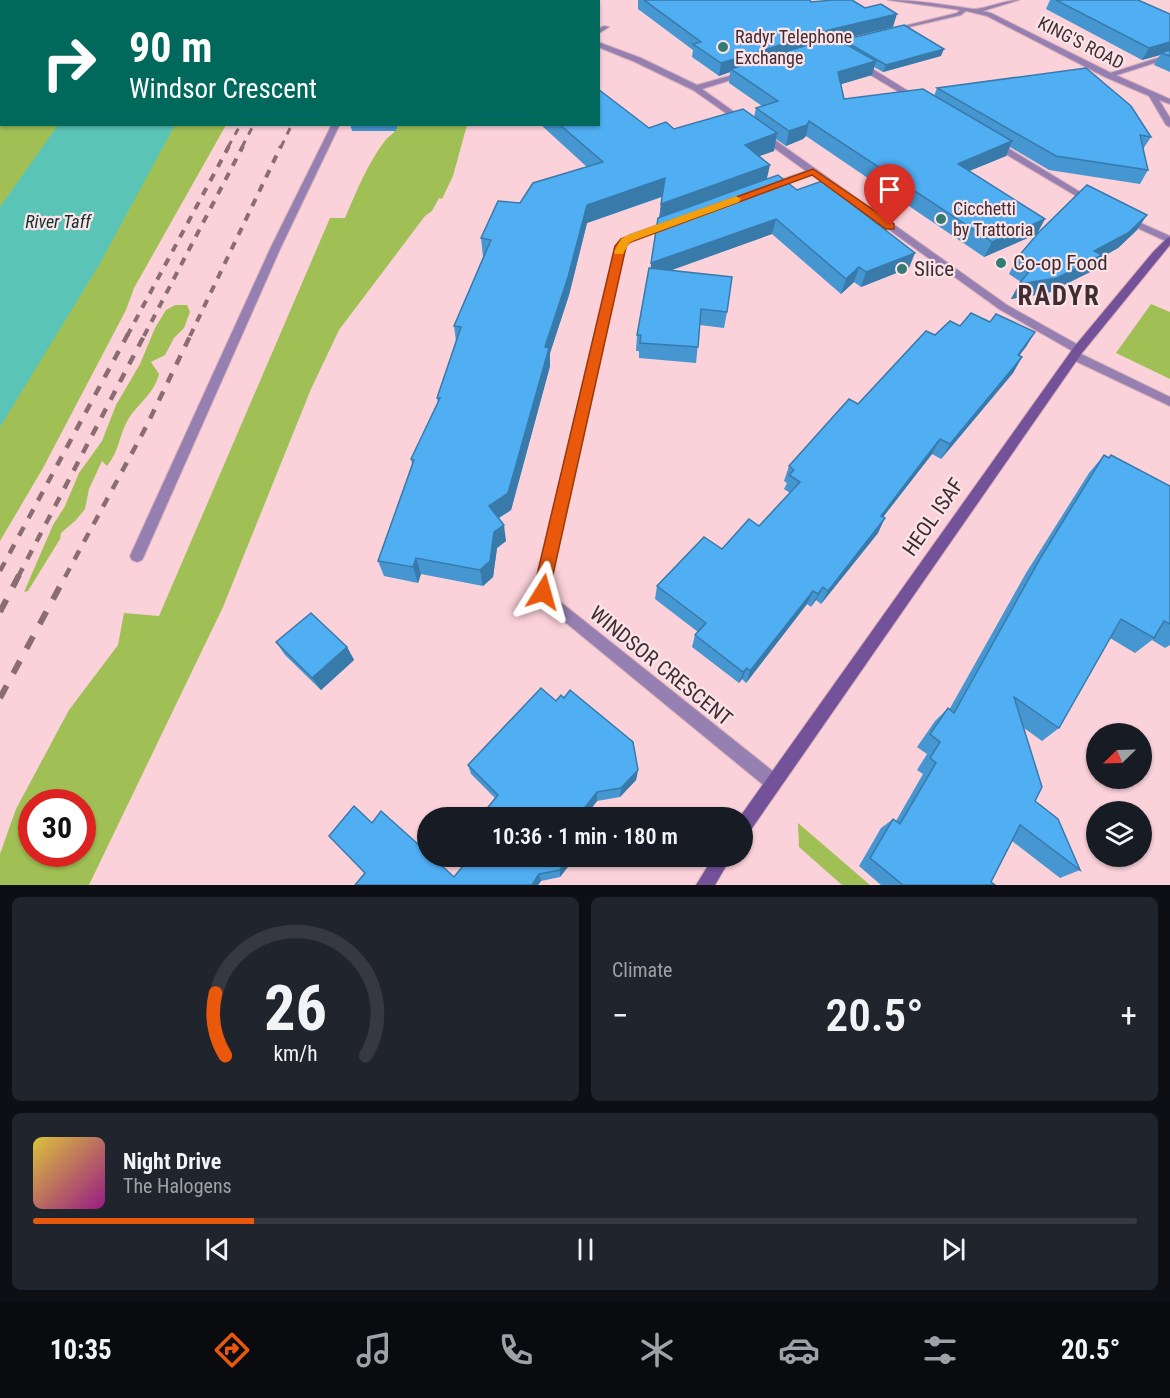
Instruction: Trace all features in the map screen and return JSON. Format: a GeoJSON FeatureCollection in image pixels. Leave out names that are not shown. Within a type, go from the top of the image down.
{"type":"FeatureCollection","features":[{"type":"Feature","properties":{"kind":"main road","name":"HEOL ISAF"},"geometry":{"type":"LineString","coordinates":[[753,812],[1076,353],[1155,254],[1170,240]]}},
{"type":"Feature","properties":{"kind":"main road"},"geometry":{"type":"LineString","coordinates":[[705,885],[717,867]]}},
{"type":"Feature","properties":{"kind":"street","name":"KING'S ROAD"},"geometry":{"type":"LineString","coordinates":[[891,0],[977,10],[1004,20],[1108,75],[1170,102]]}},
{"type":"Feature","properties":{"kind":"street"},"geometry":{"type":"LineString","coordinates":[[977,10],[1016,0]]}},
{"type":"Feature","properties":{"kind":"street"},"geometry":{"type":"LineString","coordinates":[[891,31],[961,14],[966,8]]}},
{"type":"Feature","properties":{"kind":"street"},"geometry":{"type":"LineString","coordinates":[[600,31],[606,27]]}},
{"type":"Feature","properties":{"kind":"street"},"geometry":{"type":"LineString","coordinates":[[600,45],[696,87],[1003,307],[1076,353],[1170,402]]}},
{"type":"Feature","properties":{"kind":"street"},"geometry":{"type":"LineString","coordinates":[[1108,75],[1170,56]]}},
{"type":"Feature","properties":{"kind":"street"},"geometry":{"type":"LineString","coordinates":[[852,59],[929,106]]}},
{"type":"Feature","properties":{"kind":"street"},"geometry":{"type":"LineString","coordinates":[[696,87],[753,70]]}},
{"type":"Feature","properties":{"kind":"street"},"geometry":{"type":"LineString","coordinates":[[1152,94],[1170,125]]}},
{"type":"Feature","properties":{"kind":"street"},"geometry":{"type":"LineString","coordinates":[[137,556],[276,247],[335,126]]}},
{"type":"Feature","properties":{"kind":"street"},"geometry":{"type":"LineString","coordinates":[[984,138],[1101,207]]}},
{"type":"Feature","properties":{"kind":"street"},"geometry":{"type":"LineString","coordinates":[[764,189],[813,171]]}},
{"type":"Feature","properties":{"kind":"street","name":"WINDSOR CRESCENT"},"geometry":{"type":"LineString","coordinates":[[687,217],[632,237],[620,246],[544,579],[543,592],[553,604],[773,782]]}},
{"type":"Feature","properties":{"kind":"street"},"geometry":{"type":"LineString","coordinates":[[1121,217],[1170,240]]}},
{"type":"Feature","properties":{"kind":"shaded area"},"geometry":{"type":"Polygon","coordinates":[[[0,126],[89,126],[0,225],[0,126]]]}},
{"type":"Feature","properties":{"kind":"shaded area"},"geometry":{"type":"Polygon","coordinates":[[[143,126],[225,126],[134,288],[126,310],[43,468],[0,541],[0,402],[143,126]]]}},
{"type":"Feature","properties":{"kind":"shaded area"},"geometry":{"type":"Polygon","coordinates":[[[398,126],[467,126],[453,176],[442,199],[439,198],[432,211],[425,216],[339,330],[311,389],[223,607],[89,885],[0,885],[0,854],[18,805],[18,867],[96,867],[96,789],[27,789],[69,710],[118,645],[124,613],[159,616],[330,218],[345,218],[362,179],[384,142],[398,126]]]}},
{"type":"Feature","properties":{"kind":"shaded area"},"geometry":{"type":"Polygon","coordinates":[[[1151,304],[1170,312],[1170,379],[1116,353],[1151,304]]]}},
{"type":"Feature","properties":{"kind":"shaded area"},"geometry":{"type":"Polygon","coordinates":[[[175,305],[187,305],[190,312],[184,328],[174,338],[165,355],[151,362],[159,374],[154,386],[129,418],[115,454],[107,466],[102,461],[89,489],[85,509],[61,533],[60,539],[28,591],[24,592],[53,525],[65,506],[79,473],[102,441],[116,405],[140,364],[155,328],[166,310],[175,305]]]}},
{"type":"Feature","properties":{"kind":"shaded area"},"geometry":{"type":"Polygon","coordinates":[[[798,823],[870,885],[842,885],[799,847],[798,823]]]}},
{"type":"Feature","properties":{"kind":"water","name":"River Taff"},"geometry":{"type":"Polygon","coordinates":[[[57,126],[174,126],[99,265],[0,427],[0,207],[57,126]]]}},
{"type":"Feature","properties":{"kind":"building"},"geometry":{"type":"Polygon","coordinates":[[[644,0],[810,0],[811,2],[852,0],[865,8],[881,4],[897,14],[833,29],[721,63],[693,44],[701,42],[644,0]]]}},
{"type":"Feature","properties":{"kind":"building"},"geometry":{"type":"Polygon","coordinates":[[[1056,0],[1138,0],[1170,14],[1170,42],[1149,48],[1056,0]]]}},
{"type":"Feature","properties":{"kind":"building"},"geometry":{"type":"Polygon","coordinates":[[[904,25],[944,49],[886,65],[843,40],[904,25]]]}},
{"type":"Feature","properties":{"kind":"building"},"geometry":{"type":"Polygon","coordinates":[[[833,37],[876,61],[838,72],[844,99],[923,89],[1012,141],[958,164],[1045,219],[992,242],[809,121],[807,125],[789,131],[756,108],[778,101],[731,69],[833,37]]]}},
{"type":"Feature","properties":{"kind":"building"},"geometry":{"type":"Polygon","coordinates":[[[1170,50],[1170,56],[1161,53],[1170,50]]]}},
{"type":"Feature","properties":{"kind":"building"},"geometry":{"type":"Polygon","coordinates":[[[1086,68],[1131,106],[1151,137],[1140,135],[1148,170],[1056,156],[937,88],[1086,68]]]}},
{"type":"Feature","properties":{"kind":"building"},"geometry":{"type":"Polygon","coordinates":[[[600,91],[649,128],[666,122],[674,129],[743,109],[777,133],[745,145],[770,165],[661,204],[665,178],[587,205],[568,277],[545,347],[549,348],[508,493],[489,506],[504,525],[494,532],[490,561],[480,570],[416,558],[413,567],[378,561],[414,460],[411,459],[440,398],[437,398],[461,327],[454,326],[491,240],[481,238],[498,201],[520,203],[533,183],[603,162],[561,126],[600,126],[600,91]]]}},
{"type":"Feature","properties":{"kind":"building"},"geometry":{"type":"Polygon","coordinates":[[[778,175],[797,190],[822,181],[915,253],[866,272],[859,267],[846,279],[776,219],[651,263],[658,218],[778,175]]]}},
{"type":"Feature","properties":{"kind":"building"},"geometry":{"type":"Polygon","coordinates":[[[1087,185],[1147,215],[1128,233],[1094,251],[1102,255],[1057,278],[1019,284],[1032,268],[1017,258],[1039,232],[1087,185]]]}},
{"type":"Feature","properties":{"kind":"building"},"geometry":{"type":"Polygon","coordinates":[[[649,268],[732,277],[727,312],[701,309],[698,347],[640,343],[641,335],[637,335],[649,268]]]}},
{"type":"Feature","properties":{"kind":"building"},"geometry":{"type":"Polygon","coordinates":[[[971,313],[990,322],[996,314],[1035,332],[1018,355],[1022,357],[950,444],[940,439],[881,516],[885,518],[828,591],[823,587],[818,594],[813,591],[750,671],[747,668],[743,672],[695,635],[706,623],[657,586],[704,537],[722,549],[749,519],[759,526],[800,482],[789,475],[794,470],[789,466],[849,399],[858,404],[926,331],[935,335],[950,321],[960,326],[971,313]]]}},
{"type":"Feature","properties":{"kind":"building"},"geometry":{"type":"Polygon","coordinates":[[[1104,455],[1109,458],[1111,455],[1170,486],[1170,624],[1164,621],[1154,638],[1121,619],[1059,728],[1014,697],[1042,787],[1035,801],[1058,819],[1080,870],[1020,825],[991,882],[995,885],[903,885],[870,858],[893,819],[900,824],[936,763],[930,758],[940,742],[930,734],[948,708],[954,713],[1041,557],[1104,455]]]}},
{"type":"Feature","properties":{"kind":"building"},"geometry":{"type":"Polygon","coordinates":[[[311,613],[347,647],[312,678],[276,642],[311,613]]]}},
{"type":"Feature","properties":{"kind":"building"},"geometry":{"type":"Polygon","coordinates":[[[541,688],[556,701],[561,695],[564,698],[570,690],[633,742],[638,770],[621,788],[597,792],[585,807],[488,807],[498,795],[468,765],[541,688]]]}},
{"type":"Feature","properties":{"kind":"building"},"geometry":{"type":"Polygon","coordinates":[[[354,806],[372,823],[381,811],[417,843],[417,867],[443,867],[454,877],[462,867],[562,867],[560,870],[539,874],[532,885],[355,885],[365,873],[329,836],[354,806]]]}},
{"type":"Feature","properties":{"kind":"railway"},"geometry":{"type":"LineString","coordinates":[[228,147],[240,126]]}},
{"type":"Feature","properties":{"kind":"railway"},"geometry":{"type":"LineString","coordinates":[[242,147],[253,126]]}},
{"type":"Feature","properties":{"kind":"railway"},"geometry":{"type":"LineString","coordinates":[[281,147],[291,126]]}},
{"type":"Feature","properties":{"kind":"railway"},"geometry":{"type":"LineString","coordinates":[[127,336],[229,146]]}},
{"type":"Feature","properties":{"kind":"railway"},"geometry":{"type":"LineString","coordinates":[[144,336],[243,146]]}},
{"type":"Feature","properties":{"kind":"railway"},"geometry":{"type":"LineString","coordinates":[[190,336],[281,146]]}},
{"type":"Feature","properties":{"kind":"railway"},"geometry":{"type":"LineString","coordinates":[[0,571],[128,334]]}},
{"type":"Feature","properties":{"kind":"railway"},"geometry":{"type":"LineString","coordinates":[[18,577],[145,334]]}},
{"type":"Feature","properties":{"kind":"railway"},"geometry":{"type":"LineString","coordinates":[[65,577],[146,427],[191,334]]}},
{"type":"Feature","properties":{"kind":"railway"},"geometry":{"type":"LineString","coordinates":[[0,612],[19,575]]}},
{"type":"Feature","properties":{"kind":"railway"},"geometry":{"type":"LineString","coordinates":[[0,698],[66,575]]}},
{"type":"Feature","properties":{"kind":"slow traffic"},"geometry":{"type":"LineString","coordinates":[[619,252],[624,241],[632,237],[736,199]]}},
{"type":"Feature","properties":{"kind":"place","name":"Radyr Telephone Exchange"},"geometry":{"type":"Point","coordinates":[723,47]}},
{"type":"Feature","properties":{"kind":"place","name":"Cicchetti by Trattoria"},"geometry":{"type":"Point","coordinates":[941,219]}},
{"type":"Feature","properties":{"kind":"place","name":"Co-op Food"},"geometry":{"type":"Point","coordinates":[1001,263]}},
{"type":"Feature","properties":{"kind":"place","name":"Slice"},"geometry":{"type":"Point","coordinates":[902,269]}},
{"type":"Feature","properties":{"kind":"district","name":"RADYR"},"geometry":{"type":"Point","coordinates":[1059,296]}},
{"type":"Feature","properties":{"kind":"route"},"geometry":{"type":"LineString","coordinates":[[543,592],[544,579],[620,246],[624,241],[813,171],[890,226]]}}]}
